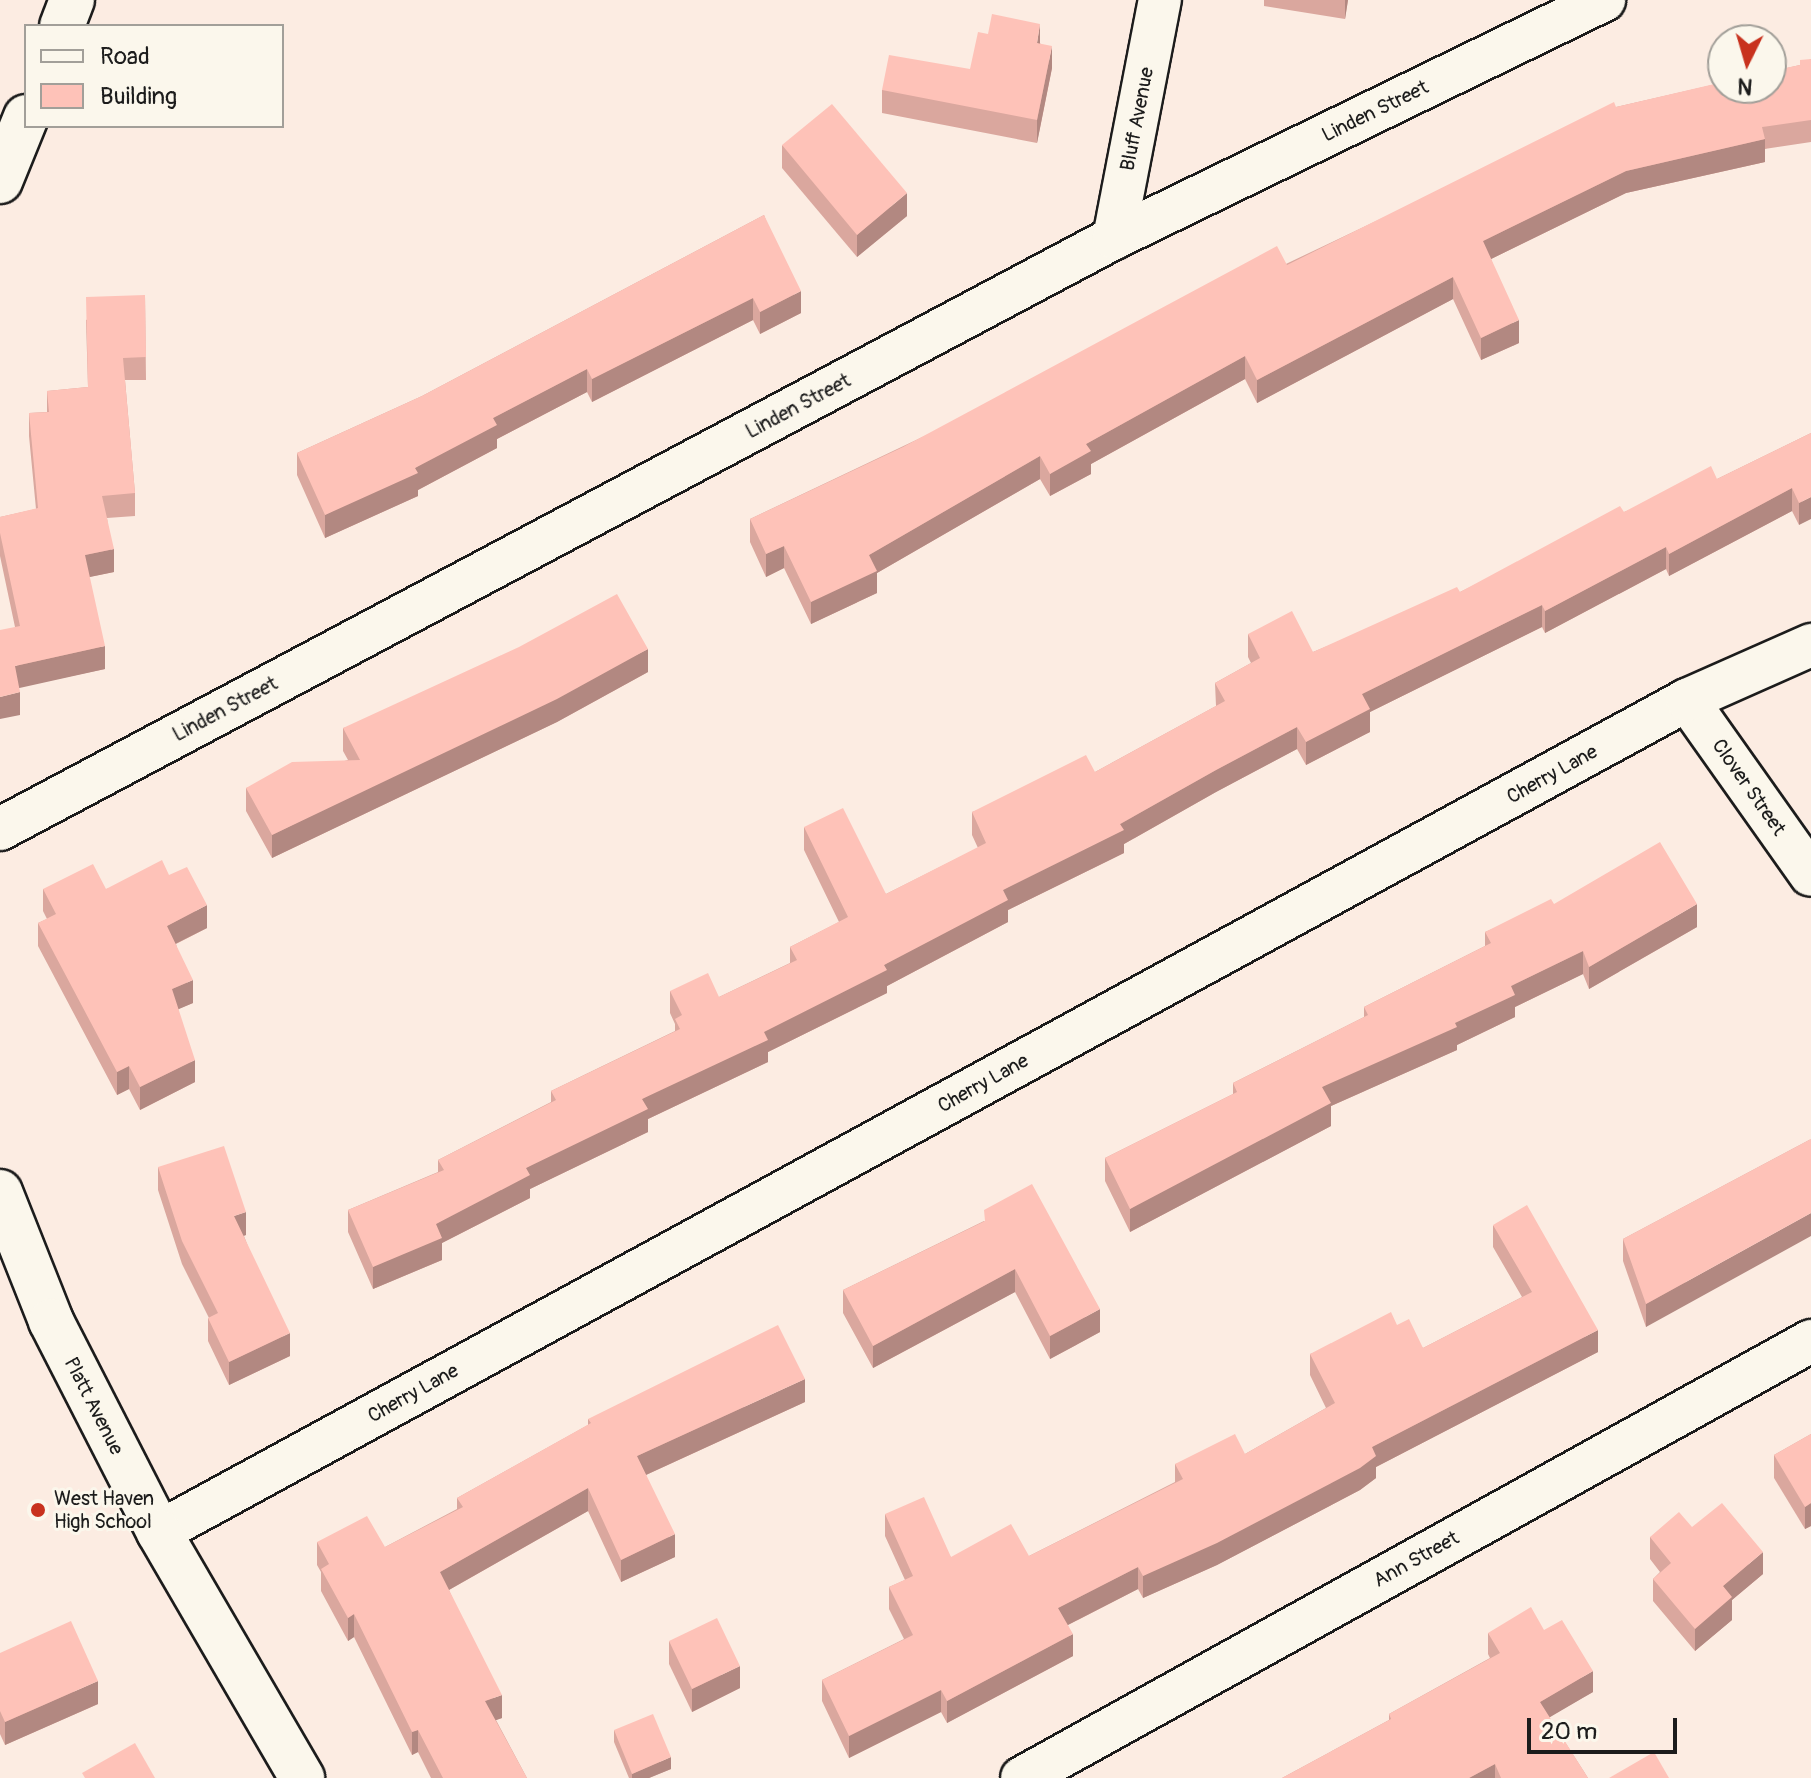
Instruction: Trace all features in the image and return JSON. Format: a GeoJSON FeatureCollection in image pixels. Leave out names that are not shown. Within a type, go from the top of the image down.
{"type":"FeatureCollection","features":[{"type":"Feature","properties":{"kind":"main road"},"geometry":{"type":"LineString","coordinates":[[63,24],[72,0]]}},
{"type":"Feature","properties":{"kind":"main road"},"geometry":{"type":"LineString","coordinates":[[0,181],[24,122]]}},
{"type":"Feature","properties":{"kind":"main road","name":"Platt Avenue"},"geometry":{"type":"LineString","coordinates":[[0,1192],[51,1321],[159,1532],[302,1778]]}},
{"type":"Feature","properties":{"kind":"street","name":"Bluff Avenue"},"geometry":{"type":"LineString","coordinates":[[1114,238],[1160,0]]}},
{"type":"Feature","properties":{"kind":"street","name":"Linden Street"},"geometry":{"type":"LineString","coordinates":[[0,829],[1114,238],[1604,0]]}},
{"type":"Feature","properties":{"kind":"street","name":"Cherry Lane"},"geometry":{"type":"LineString","coordinates":[[159,1532],[1687,700],[1811,645]]}},
{"type":"Feature","properties":{"kind":"street","name":"Clover Street"},"geometry":{"type":"LineString","coordinates":[[1687,700],[1811,875]]}},
{"type":"Feature","properties":{"kind":"street","name":"Ann Street"},"geometry":{"type":"LineString","coordinates":[[1022,1778],[1811,1341]]}},
{"type":"Feature","properties":{"kind":"building"},"geometry":{"type":"Polygon","coordinates":[[[992,14],[1040,24],[1037,43],[1052,46],[1037,120],[882,90],[889,55],[970,69],[978,32],[988,34],[992,14]]]}},
{"type":"Feature","properties":{"kind":"building"},"geometry":{"type":"Polygon","coordinates":[[[1811,59],[1811,120],[1762,127],[1765,139],[1626,171],[1483,241],[1519,320],[1481,338],[1453,277],[1257,380],[1245,356],[1086,444],[1091,451],[1050,474],[1040,456],[869,555],[877,571],[811,602],[784,546],[766,554],[750,519],[903,447],[1277,246],[1287,265],[1614,102],[1616,107],[1707,86],[1707,104],[1787,104],[1787,68],[1800,65],[1800,60],[1811,59]]]}},
{"type":"Feature","properties":{"kind":"building"},"geometry":{"type":"Polygon","coordinates":[[[832,104],[907,193],[857,235],[782,145],[832,104]]]}},
{"type":"Feature","properties":{"kind":"building"},"geometry":{"type":"Polygon","coordinates":[[[764,215],[801,291],[760,312],[753,298],[592,379],[587,369],[493,418],[497,425],[415,468],[418,473],[325,515],[297,453],[422,396],[764,215]]]}},
{"type":"Feature","properties":{"kind":"building"},"geometry":{"type":"Polygon","coordinates":[[[145,295],[146,357],[123,358],[135,493],[102,496],[114,549],[85,555],[105,646],[15,666],[20,692],[0,697],[0,630],[20,626],[0,533],[0,517],[38,508],[29,413],[49,412],[47,391],[88,387],[86,297],[145,295]]]}},
{"type":"Feature","properties":{"kind":"building"},"geometry":{"type":"Polygon","coordinates":[[[1811,433],[1811,497],[1799,503],[1792,488],[1669,554],[1666,547],[1545,611],[1542,605],[1362,694],[1370,709],[1306,742],[1297,727],[1216,770],[1120,824],[1124,830],[1003,890],[1008,900],[884,965],[887,970],[764,1032],[768,1040],[642,1099],[648,1109],[526,1168],[530,1175],[436,1224],[442,1238],[373,1267],[348,1210],[444,1170],[438,1160],[556,1100],[551,1091],[680,1029],[675,1019],[682,1015],[670,991],[708,973],[719,997],[797,960],[790,947],[848,917],[804,827],[843,808],[886,894],[986,843],[972,812],[1086,755],[1095,772],[1225,701],[1215,683],[1260,658],[1248,634],[1292,611],[1313,652],[1457,587],[1460,592],[1620,506],[1624,512],[1711,466],[1717,479],[1811,433]]]}},
{"type":"Feature","properties":{"kind":"building"},"geometry":{"type":"Polygon","coordinates":[[[617,594],[648,649],[557,699],[272,835],[246,788],[292,762],[360,760],[343,728],[519,647],[617,594]]]}},
{"type":"Feature","properties":{"kind":"building"},"geometry":{"type":"Polygon","coordinates":[[[1660,842],[1697,904],[1589,967],[1583,951],[1511,986],[1515,995],[1455,1023],[1457,1027],[1322,1087],[1331,1103],[1130,1209],[1105,1158],[1237,1092],[1233,1083],[1368,1015],[1364,1007],[1491,943],[1485,932],[1551,899],[1554,904],[1660,842]]]}},
{"type":"Feature","properties":{"kind":"building"},"geometry":{"type":"Polygon","coordinates":[[[162,860],[169,875],[187,867],[207,905],[167,926],[193,980],[172,989],[195,1060],[140,1087],[129,1066],[117,1072],[38,923],[56,914],[43,889],[93,864],[106,889],[162,860]]]}},
{"type":"Feature","properties":{"kind":"building"},"geometry":{"type":"Polygon","coordinates":[[[1811,1139],[1811,1213],[1646,1304],[1623,1239],[1811,1139]]]}},
{"type":"Feature","properties":{"kind":"building"},"geometry":{"type":"Polygon","coordinates":[[[224,1146],[246,1212],[234,1216],[290,1333],[229,1362],[208,1318],[218,1313],[182,1241],[158,1167],[224,1146]]]}},
{"type":"Feature","properties":{"kind":"building"},"geometry":{"type":"Polygon","coordinates":[[[1032,1184],[1100,1309],[1050,1336],[1015,1269],[873,1346],[843,1290],[985,1221],[984,1210],[1032,1184]]]}},
{"type":"Feature","properties":{"kind":"building"},"geometry":{"type":"Polygon","coordinates":[[[1527,1205],[1598,1330],[1372,1447],[1376,1456],[1360,1468],[1217,1543],[1143,1576],[1138,1567],[1058,1608],[1073,1634],[947,1701],[941,1690],[849,1736],[822,1680],[913,1635],[889,1587],[913,1576],[885,1514],[924,1497],[951,1557],[1011,1524],[1029,1556],[1183,1479],[1175,1464],[1235,1434],[1245,1454],[1335,1403],[1310,1354],[1391,1312],[1397,1325],[1409,1319],[1423,1348],[1532,1292],[1493,1225],[1527,1205]]]}},
{"type":"Feature","properties":{"kind":"building"},"geometry":{"type":"Polygon","coordinates":[[[778,1325],[805,1379],[637,1456],[675,1534],[621,1560],[588,1488],[440,1572],[502,1695],[485,1701],[527,1778],[443,1778],[418,1730],[412,1732],[354,1614],[348,1618],[321,1569],[329,1564],[317,1542],[367,1516],[385,1547],[463,1507],[457,1498],[591,1423],[588,1419],[778,1325]]]}},
{"type":"Feature","properties":{"kind":"building"},"geometry":{"type":"Polygon","coordinates":[[[1811,1434],[1811,1503],[1805,1507],[1774,1455],[1811,1434]]]}},
{"type":"Feature","properties":{"kind":"building"},"geometry":{"type":"Polygon","coordinates":[[[1722,1503],[1763,1552],[1723,1586],[1732,1597],[1695,1629],[1653,1579],[1671,1563],[1650,1537],[1679,1512],[1692,1527],[1722,1503]]]}},
{"type":"Feature","properties":{"kind":"building"},"geometry":{"type":"Polygon","coordinates":[[[1531,1607],[1544,1630],[1562,1620],[1593,1671],[1540,1702],[1588,1778],[1501,1778],[1495,1764],[1469,1778],[1282,1778],[1391,1719],[1389,1714],[1500,1653],[1488,1633],[1531,1607]]]}},
{"type":"Feature","properties":{"kind":"building"},"geometry":{"type":"Polygon","coordinates":[[[717,1618],[740,1666],[692,1689],[669,1641],[717,1618]]]}},
{"type":"Feature","properties":{"kind":"building"},"geometry":{"type":"Polygon","coordinates":[[[71,1621],[98,1681],[5,1722],[0,1711],[0,1653],[71,1621]]]}},
{"type":"Feature","properties":{"kind":"building"},"geometry":{"type":"Polygon","coordinates":[[[653,1714],[671,1757],[632,1774],[614,1730],[653,1714]]]}},
{"type":"Feature","properties":{"kind":"building"},"geometry":{"type":"Polygon","coordinates":[[[135,1743],[155,1778],[85,1778],[82,1773],[135,1743]]]}},
{"type":"Feature","properties":{"kind":"building"},"geometry":{"type":"Polygon","coordinates":[[[1654,1752],[1669,1778],[1609,1778],[1654,1752]]]}},
{"type":"Feature","properties":{"kind":"place","name":"West Haven High School"},"geometry":{"type":"Point","coordinates":[38,1510]}}]}
